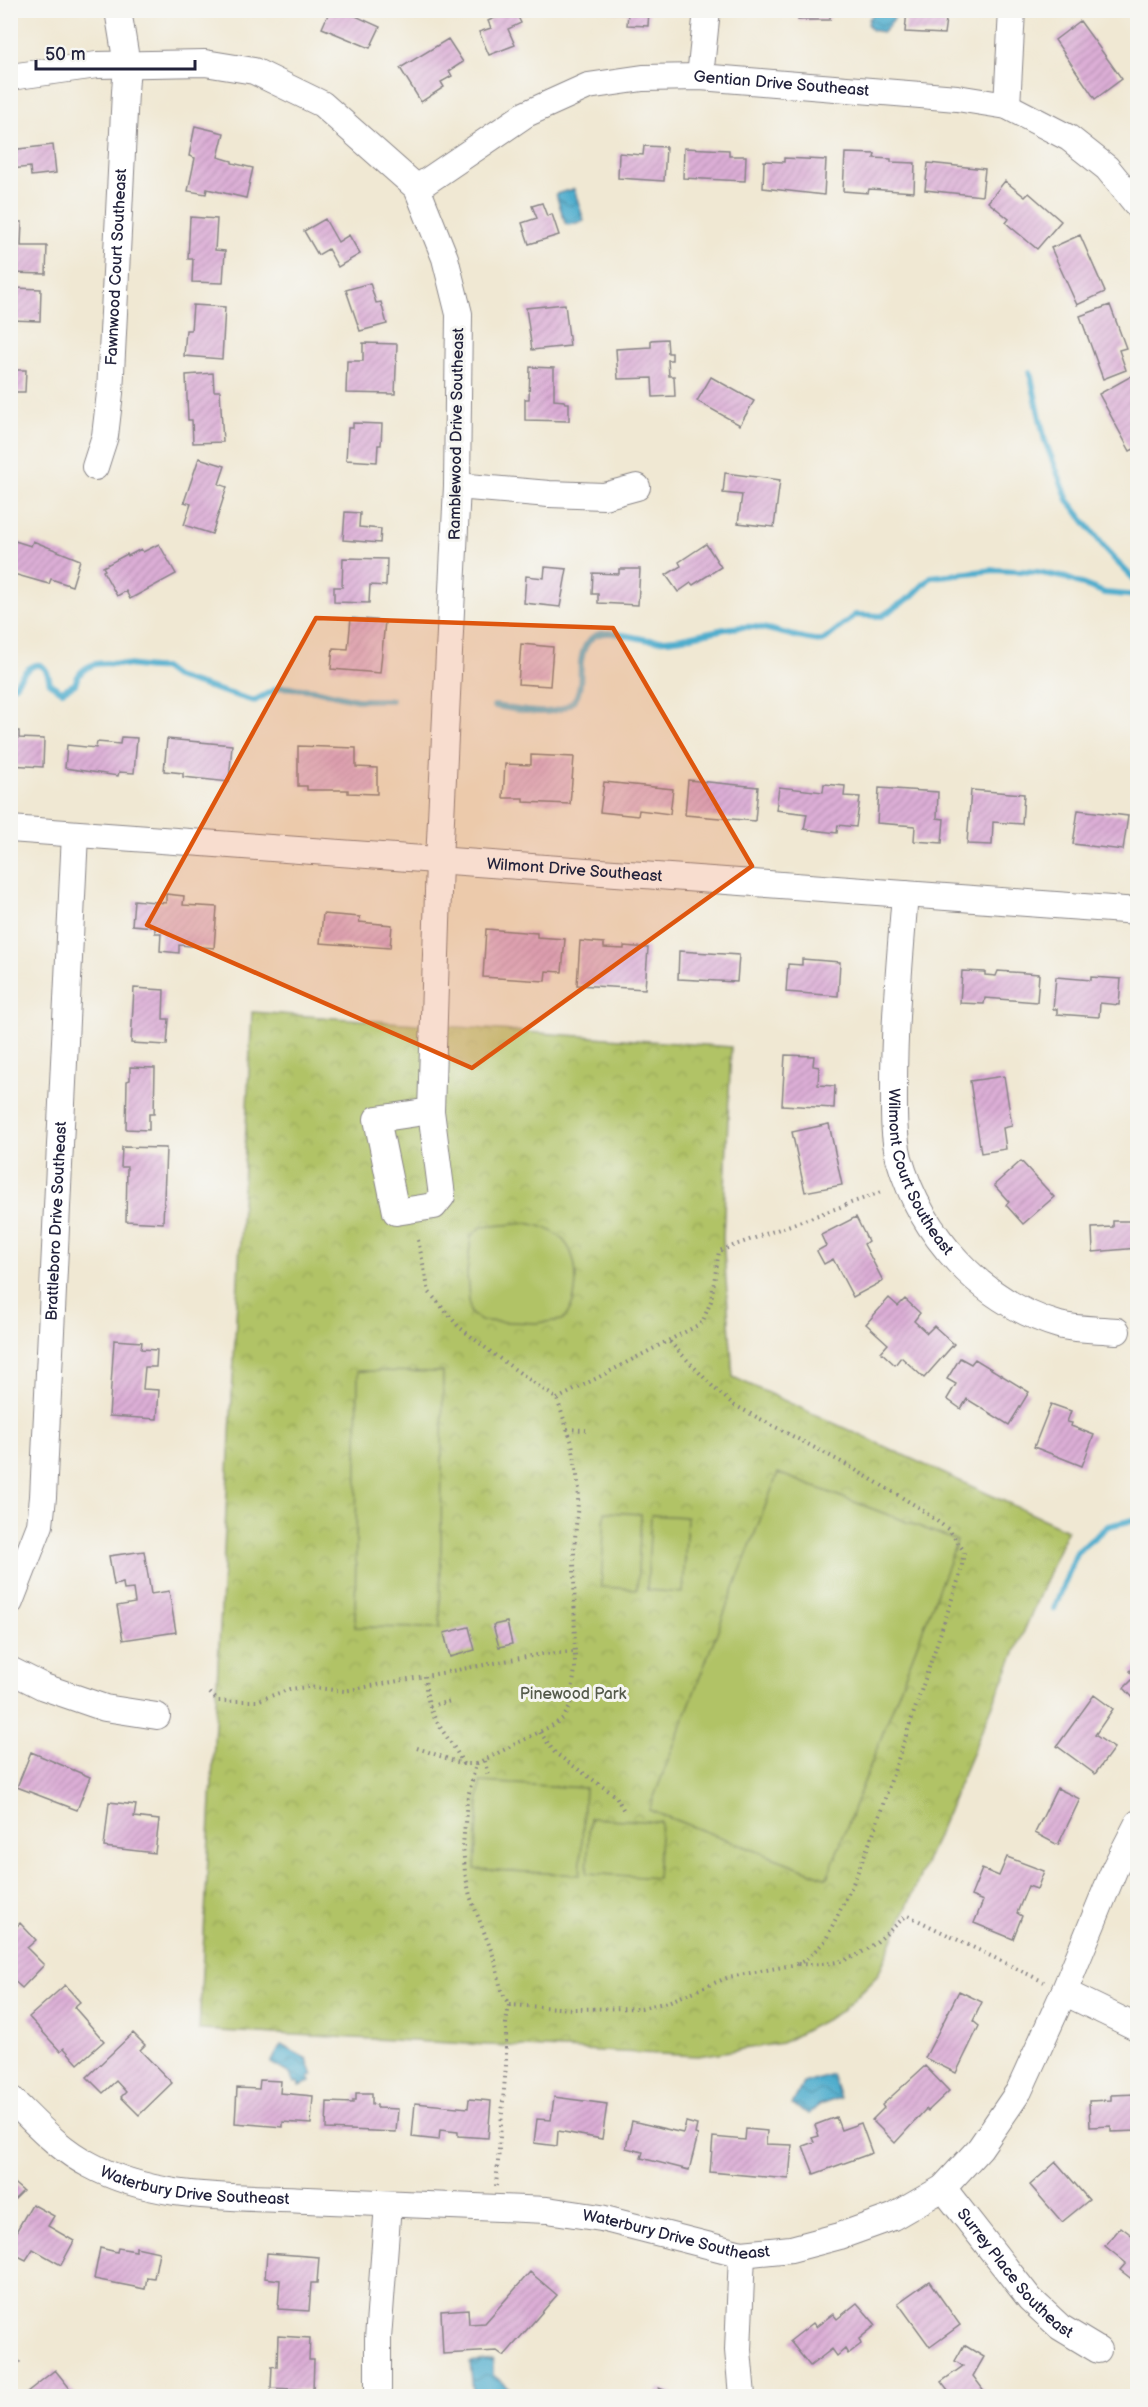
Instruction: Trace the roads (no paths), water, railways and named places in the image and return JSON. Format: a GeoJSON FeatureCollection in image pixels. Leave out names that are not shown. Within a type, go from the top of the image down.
{"type":"FeatureCollection","features":[{"type":"Feature","properties":{"kind":"street","name":"Fawnwood Court Southeast"},"geometry":{"type":"LineString","coordinates":[[95,467],[105,436],[110,393],[127,65],[118,10]]}},
{"type":"Feature","properties":{"kind":"street"},"geometry":{"type":"LineString","coordinates":[[700,77],[707,10]]}},
{"type":"Feature","properties":{"kind":"street"},"geometry":{"type":"LineString","coordinates":[[1007,106],[1012,10]]}},
{"type":"Feature","properties":{"kind":"street","name":"Ramblewood Drive Southeast"},"geometry":{"type":"LineString","coordinates":[[10,77],[83,66],[206,63],[254,71],[322,104],[417,188],[445,258],[459,314],[457,486],[439,861],[431,1111]]}},
{"type":"Feature","properties":{"kind":"street","name":"Gentian Drive Southeast"},"geometry":{"type":"LineString","coordinates":[[417,188],[526,114],[588,86],[643,78],[700,77],[957,98],[1007,106],[1069,138],[1107,168],[1137,206]]}},
{"type":"Feature","properties":{"kind":"street"},"geometry":{"type":"LineString","coordinates":[[457,486],[604,496],[637,487]]}},
{"type":"Feature","properties":{"kind":"street","name":"Wilmont Drive Southeast"},"geometry":{"type":"LineString","coordinates":[[10,829],[1137,911]]}},
{"type":"Feature","properties":{"kind":"street","name":"Brattleboro Drive Southeast"},"geometry":{"type":"LineString","coordinates":[[10,1602],[40,1525],[43,1497],[75,834]]}},
{"type":"Feature","properties":{"kind":"street","name":"Wilmont Court Southeast"},"geometry":{"type":"LineString","coordinates":[[905,894],[896,1034],[894,1108],[899,1156],[919,1208],[953,1260],[1006,1304],[1060,1325],[1117,1331]]}},
{"type":"Feature","properties":{"kind":"street"},"geometry":{"type":"LineString","coordinates":[[10,1670],[44,1687],[105,1708],[157,1716]]}},
{"type":"Feature","properties":{"kind":"street","name":"Waterbury Drive Southeast"},"geometry":{"type":"LineString","coordinates":[[10,2098],[40,2129],[74,2156],[91,2166],[142,2187],[209,2195],[388,2205],[548,2210],[601,2218],[742,2254],[791,2249],[840,2236],[892,2217],[942,2188],[980,2148],[1019,2091],[1064,1992],[1114,1868],[1137,1823]]}},
{"type":"Feature","properties":{"kind":"street"},"geometry":{"type":"LineString","coordinates":[[1064,1992],[1137,2028]]}},
{"type":"Feature","properties":{"kind":"street","name":"Surrey Place Southeast"},"geometry":{"type":"LineString","coordinates":[[942,2188],[1030,2299],[1059,2327],[1098,2350]]}},
{"type":"Feature","properties":{"kind":"street"},"geometry":{"type":"LineString","coordinates":[[378,2397],[378,2339],[388,2205]]}},
{"type":"Feature","properties":{"kind":"street"},"geometry":{"type":"LineString","coordinates":[[742,2254],[738,2350],[742,2397]]}},
{"type":"Feature","properties":{"kind":"water"},"geometry":{"type":"Polygon","coordinates":[[[877,10],[897,11],[893,21],[883,32],[872,30],[868,25],[869,19],[877,10]]]}},
{"type":"Feature","properties":{"kind":"water"},"geometry":{"type":"Polygon","coordinates":[[[574,189],[584,221],[569,225],[565,223],[556,194],[574,189]]]}},
{"type":"Feature","properties":{"kind":"water"},"geometry":{"type":"Polygon","coordinates":[[[281,2045],[307,2059],[313,2076],[309,2077],[310,2082],[299,2086],[298,2082],[294,2083],[290,2074],[271,2063],[281,2045]]]}},
{"type":"Feature","properties":{"kind":"water"},"geometry":{"type":"Polygon","coordinates":[[[832,2074],[840,2098],[819,2105],[809,2114],[792,2105],[803,2083],[832,2074]]]}},
{"type":"Feature","properties":{"kind":"water"},"geometry":{"type":"Polygon","coordinates":[[[493,2360],[493,2375],[509,2388],[503,2396],[480,2396],[473,2391],[470,2363],[493,2360]]]}},
{"type":"Feature","properties":{"kind":"waterway"},"geometry":{"type":"LineString","coordinates":[[1030,372],[1045,441],[1068,500],[1111,556],[1138,583]]}},
{"type":"Feature","properties":{"kind":"waterway"},"geometry":{"type":"LineString","coordinates":[[494,706],[549,712],[569,705],[579,689],[584,648],[590,639],[599,634],[614,633],[651,640],[664,640],[730,628],[756,627],[823,641],[855,615],[882,616],[911,597],[931,577],[994,570],[1037,572],[1066,578],[1105,593],[1138,596]]}},
{"type":"Feature","properties":{"kind":"waterway"},"geometry":{"type":"LineString","coordinates":[[10,686],[15,685],[30,668],[40,665],[48,674],[50,684],[62,691],[75,684],[81,673],[89,666],[112,663],[163,668],[175,677],[254,701],[280,687],[315,690],[357,700],[391,700]]}},
{"type":"Feature","properties":{"kind":"waterway"},"geometry":{"type":"LineString","coordinates":[[1054,1609],[1077,1552],[1108,1526],[1138,1519]]}},
{"type":"Feature","properties":{"kind":"park label","name":"Pinewood Park"},"geometry":{"type":"Point","coordinates":[573,1694]}}]}
